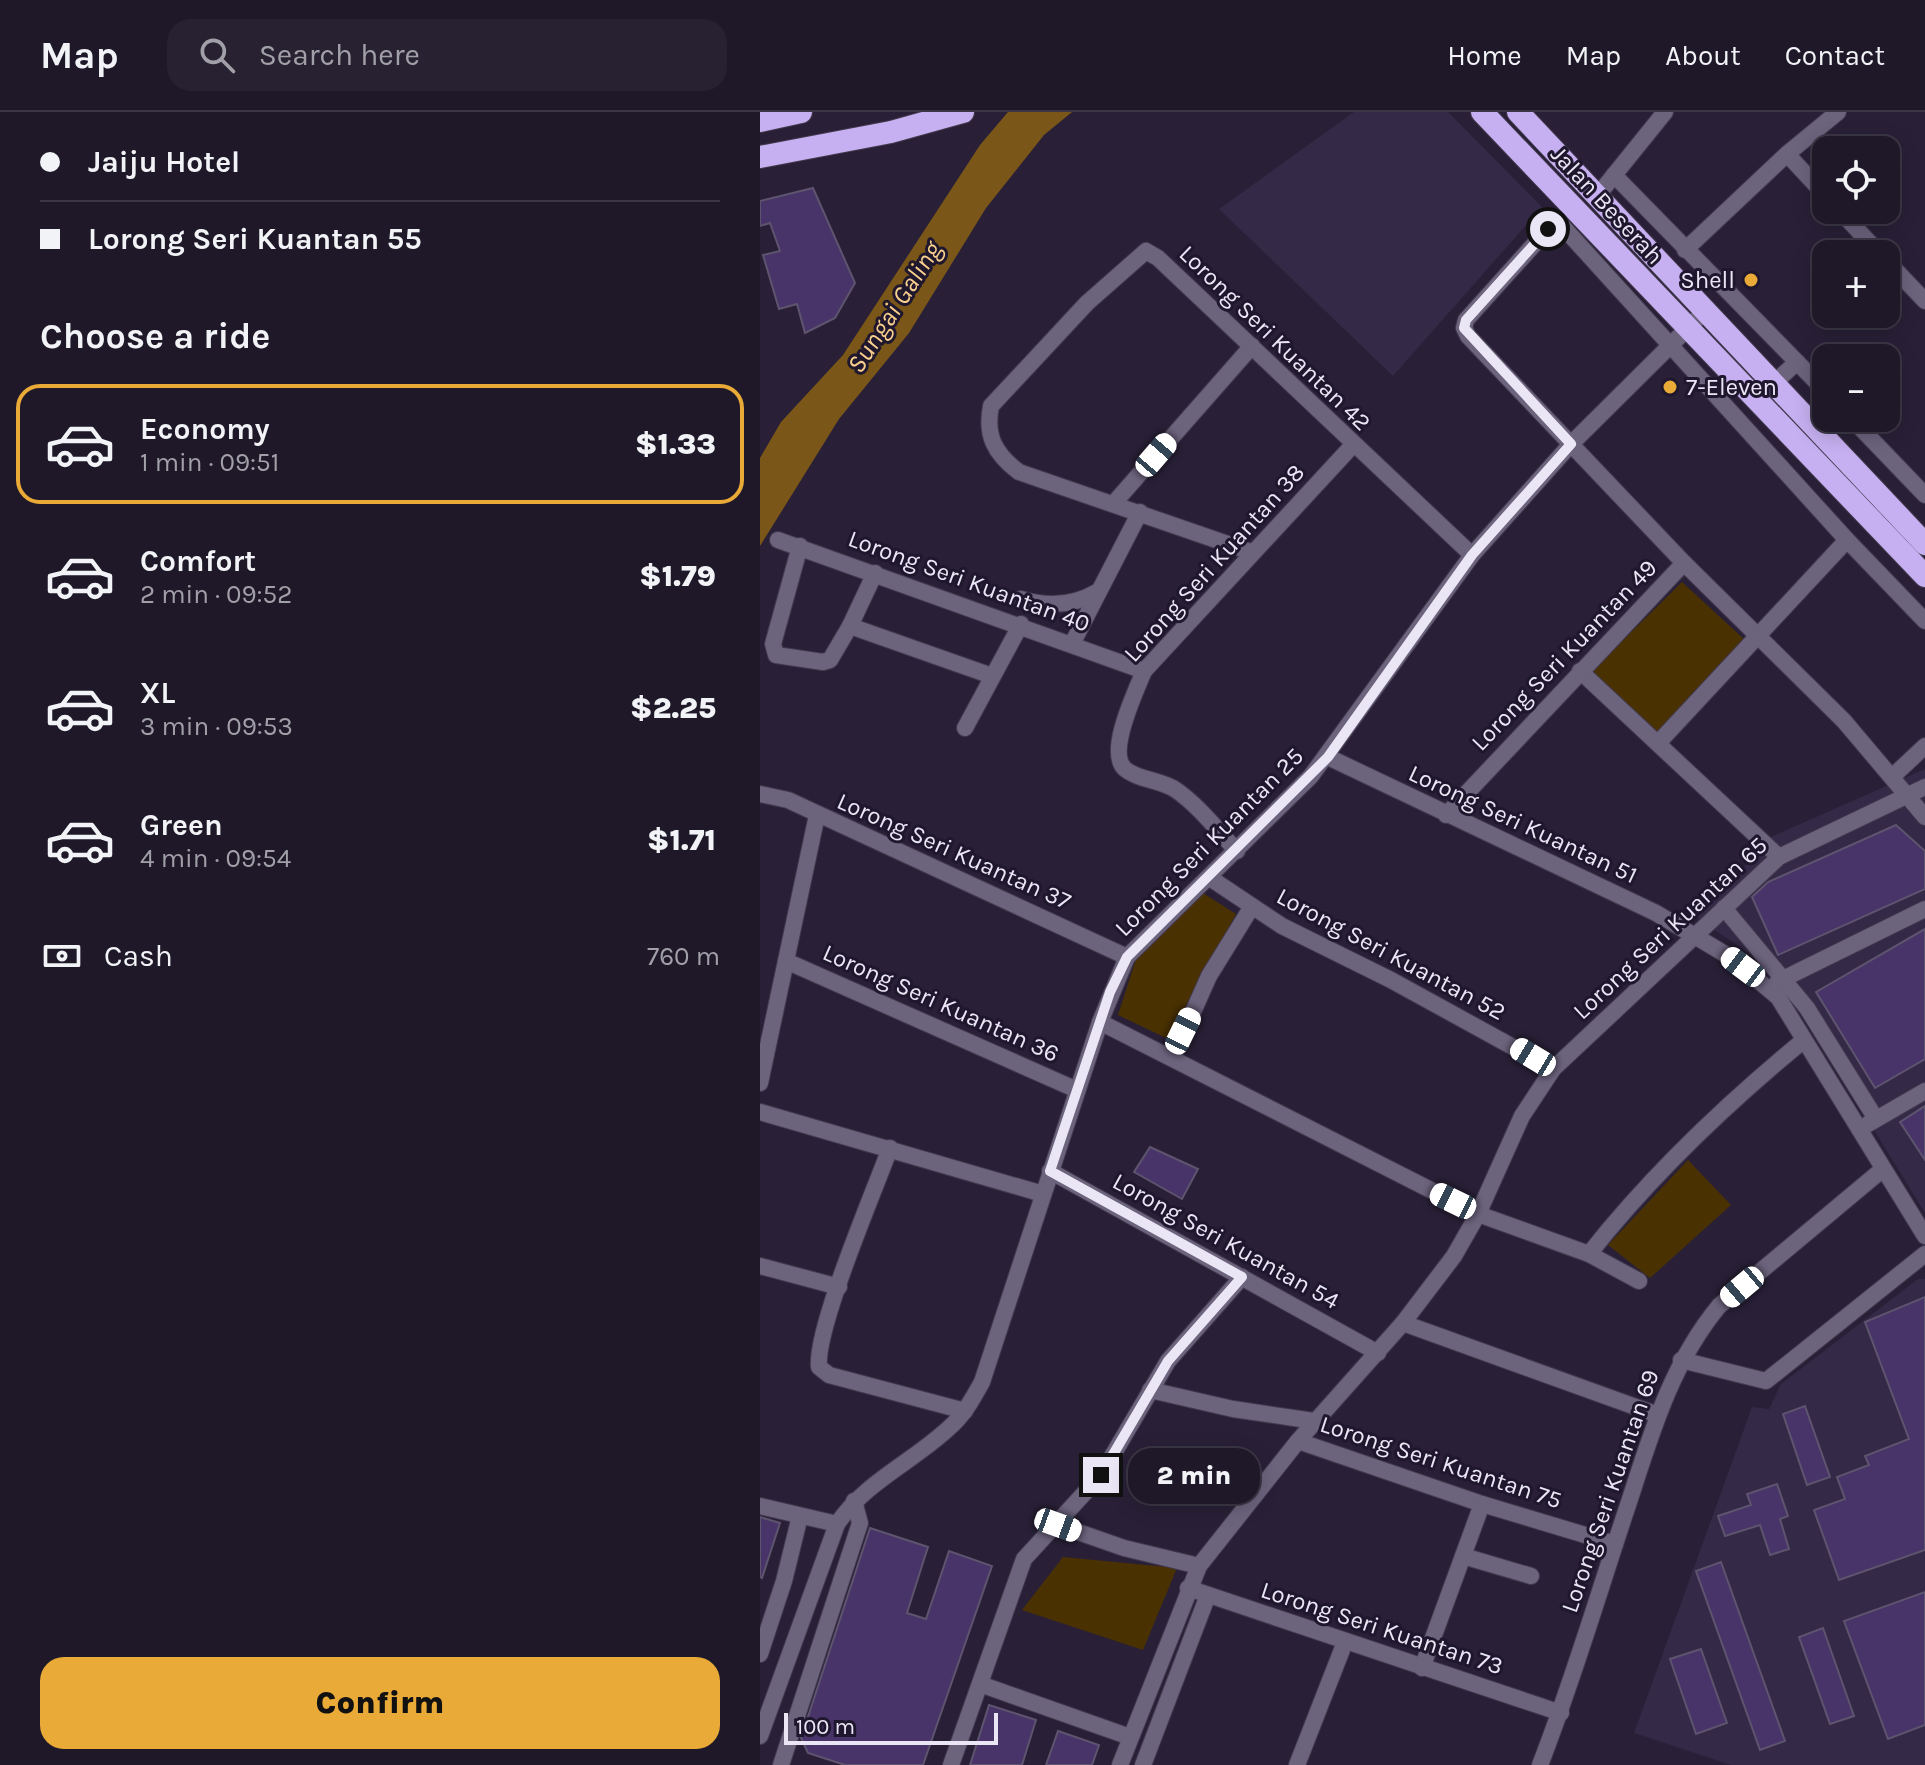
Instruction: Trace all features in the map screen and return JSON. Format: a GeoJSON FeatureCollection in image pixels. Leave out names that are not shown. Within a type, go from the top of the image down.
{"type":"FeatureCollection","features":[{"type":"Feature","properties":{"kind":"highway"},"geometry":{"type":"LineString","coordinates":[[760,121],[801,112]]}},
{"type":"Feature","properties":{"kind":"highway"},"geometry":{"type":"LineString","coordinates":[[760,157],[891,132],[963,112]]}},
{"type":"Feature","properties":{"kind":"highway","name":"Jalan Beserah"},"geometry":{"type":"LineString","coordinates":[[1482,112],[1925,576]]}},
{"type":"Feature","properties":{"kind":"highway","name":"Jalan Beserah"},"geometry":{"type":"LineString","coordinates":[[1518,112],[1925,544]]}},
{"type":"Feature","properties":{"kind":"street"},"geometry":{"type":"LineString","coordinates":[[1598,195],[1665,112]]}},
{"type":"Feature","properties":{"kind":"street"},"geometry":{"type":"LineString","coordinates":[[1685,250],[1787,154],[1838,112]]}},
{"type":"Feature","properties":{"kind":"street"},"geometry":{"type":"LineString","coordinates":[[1787,154],[1812,181]]}},
{"type":"Feature","properties":{"kind":"street"},"geometry":{"type":"LineString","coordinates":[[1614,175],[1812,378]]}},
{"type":"Feature","properties":{"kind":"street"},"geometry":{"type":"LineString","coordinates":[[1925,621],[1847,540],[1563,227],[1555,224],[1548,229],[1466,320],[1464,328],[1571,444],[1684,563],[1844,721],[1925,817]]}},
{"type":"Feature","properties":{"kind":"street"},"geometry":{"type":"LineString","coordinates":[[1852,224],[1867,240]]}},
{"type":"Feature","properties":{"kind":"street","name":"Lorong Seri Kuantan 42"},"geometry":{"type":"LineString","coordinates":[[1114,503],[1019,472],[1005,461],[992,443],[988,422],[991,406],[1087,303],[1146,251],[1158,258],[1352,446],[1472,555]]}},
{"type":"Feature","properties":{"kind":"street"},"geometry":{"type":"LineString","coordinates":[[1900,275],[1925,301]]}},
{"type":"Feature","properties":{"kind":"street","name":"Lorong Seri Kuantan 25"},"geometry":{"type":"LineString","coordinates":[[760,1736],[837,1524],[854,1501],[887,1472],[934,1441],[965,1411],[982,1382],[1100,1022],[1127,957],[1210,878],[1328,757],[1472,555],[1571,444],[1706,310]]}},
{"type":"Feature","properties":{"kind":"street"},"geometry":{"type":"LineString","coordinates":[[1251,552],[1114,503],[1252,346]]}},
{"type":"Feature","properties":{"kind":"street"},"geometry":{"type":"LineString","coordinates":[[1774,383],[1797,362]]}},
{"type":"Feature","properties":{"kind":"street"},"geometry":{"type":"LineString","coordinates":[[1864,432],[1925,495]]}},
{"type":"Feature","properties":{"kind":"street","name":"Lorong Seri Kuantan 38"},"geometry":{"type":"LineString","coordinates":[[1237,851],[1175,789],[1126,770],[1119,759],[1118,748],[1126,717],[1144,671],[1352,446]]}},
{"type":"Feature","properties":{"kind":"street"},"geometry":{"type":"LineString","coordinates":[[1072,644],[1140,512]]}},
{"type":"Feature","properties":{"kind":"street","name":"Lorong Seri Kuantan 40"},"geometry":{"type":"LineString","coordinates":[[778,540],[1021,624],[1144,671]]}},
{"type":"Feature","properties":{"kind":"street"},"geometry":{"type":"LineString","coordinates":[[1659,742],[1847,540]]}},
{"type":"Feature","properties":{"kind":"street"},"geometry":{"type":"LineString","coordinates":[[800,546],[773,644],[776,655],[823,662],[830,660],[875,573]]}},
{"type":"Feature","properties":{"kind":"street","name":"Lorong Seri Kuantan 49"},"geometry":{"type":"LineString","coordinates":[[1446,815],[1684,563]]}},
{"type":"Feature","properties":{"kind":"street"},"geometry":{"type":"LineString","coordinates":[[1021,599],[1038,605],[1069,603],[1097,592]]}},
{"type":"Feature","properties":{"kind":"street"},"geometry":{"type":"LineString","coordinates":[[965,728],[1021,624]]}},
{"type":"Feature","properties":{"kind":"street"},"geometry":{"type":"LineString","coordinates":[[850,626],[992,676]]}},
{"type":"Feature","properties":{"kind":"street"},"geometry":{"type":"LineString","coordinates":[[1580,671],[1779,857]]}},
{"type":"Feature","properties":{"kind":"street"},"geometry":{"type":"LineString","coordinates":[[1892,777],[1925,746]]}},
{"type":"Feature","properties":{"kind":"street","name":"Lorong Seri Kuantan 51"},"geometry":{"type":"LineString","coordinates":[[1328,757],[1697,935],[1769,987]]}},
{"type":"Feature","properties":{"kind":"street","name":"Lorong Seri Kuantan 65"},"geometry":{"type":"LineString","coordinates":[[1120,1765],[1199,1566],[1314,1421],[1378,1353],[1454,1256],[1478,1214],[1522,1116],[1553,1069],[1779,857],[1925,787]]}},
{"type":"Feature","properties":{"kind":"street","name":"Lorong Seri Kuantan 37"},"geometry":{"type":"LineString","coordinates":[[760,794],[788,800],[976,884],[1127,957]]}},
{"type":"Feature","properties":{"kind":"street"},"geometry":{"type":"LineString","coordinates":[[760,1083],[817,815]]}},
{"type":"Feature","properties":{"kind":"street","name":"Lorong Seri Kuantan 52"},"geometry":{"type":"LineString","coordinates":[[1210,878],[1251,908],[1553,1069]]}},
{"type":"Feature","properties":{"kind":"street"},"geometry":{"type":"LineString","coordinates":[[1173,1057],[1209,976],[1251,908]]}},
{"type":"Feature","properties":{"kind":"street"},"geometry":{"type":"LineString","coordinates":[[1724,908],[1785,978],[1832,1045],[1876,1119]]}},
{"type":"Feature","properties":{"kind":"street"},"geometry":{"type":"LineString","coordinates":[[1925,909],[1769,987],[1925,1236]]}},
{"type":"Feature","properties":{"kind":"street","name":"Lorong Seri Kuantan 36"},"geometry":{"type":"LineString","coordinates":[[786,961],[1077,1090]]}},
{"type":"Feature","properties":{"kind":"street"},"geometry":{"type":"LineString","coordinates":[[1100,1022],[1478,1214],[1589,1254],[1639,1281]]}},
{"type":"Feature","properties":{"kind":"street"},"geometry":{"type":"LineString","coordinates":[[1589,1254],[1635,1197],[1691,1139],[1804,1040]]}},
{"type":"Feature","properties":{"kind":"street"},"geometry":{"type":"LineString","coordinates":[[1859,1131],[1925,1091]]}},
{"type":"Feature","properties":{"kind":"street"},"geometry":{"type":"LineString","coordinates":[[760,1112],[1043,1194]]}},
{"type":"Feature","properties":{"kind":"street"},"geometry":{"type":"LineString","coordinates":[[890,1148],[839,1287],[818,1355],[819,1367],[829,1375],[965,1411]]}},
{"type":"Feature","properties":{"kind":"street","name":"Lorong Seri Kuantan 69"},"geometry":{"type":"LineString","coordinates":[[1540,1765],[1561,1713],[1658,1415],[1681,1360],[1697,1332],[1719,1306],[1883,1169]]}},
{"type":"Feature","properties":{"kind":"street","name":"Lorong Seri Kuantan 54"},"geometry":{"type":"LineString","coordinates":[[1050,1171],[1378,1353]]}},
{"type":"Feature","properties":{"kind":"street"},"geometry":{"type":"LineString","coordinates":[[1681,1360],[1766,1381],[1925,1254]]}},
{"type":"Feature","properties":{"kind":"street"},"geometry":{"type":"LineString","coordinates":[[760,1266],[839,1287]]}},
{"type":"Feature","properties":{"kind":"street"},"geometry":{"type":"LineString","coordinates":[[951,1765],[1024,1559],[1101,1475],[1150,1390],[1198,1323],[1242,1277]]}},
{"type":"Feature","properties":{"kind":"street"},"geometry":{"type":"LineString","coordinates":[[1403,1323],[1658,1415]]}},
{"type":"Feature","properties":{"kind":"street"},"geometry":{"type":"LineString","coordinates":[[1150,1390],[1233,1409],[1314,1421]]}},
{"type":"Feature","properties":{"kind":"street","name":"Lorong Seri Kuantan 75"},"geometry":{"type":"LineString","coordinates":[[1298,1441],[1482,1504],[1615,1544]]}},
{"type":"Feature","properties":{"kind":"street"},"geometry":{"type":"LineString","coordinates":[[781,1765],[860,1523],[854,1501]]}},
{"type":"Feature","properties":{"kind":"street"},"geometry":{"type":"LineString","coordinates":[[1422,1668],[1482,1504]]}},
{"type":"Feature","properties":{"kind":"street"},"geometry":{"type":"LineString","coordinates":[[760,1506],[837,1524]]}},
{"type":"Feature","properties":{"kind":"street"},"geometry":{"type":"LineString","coordinates":[[760,1654],[784,1581],[800,1516]]}},
{"type":"Feature","properties":{"kind":"street"},"geometry":{"type":"LineString","coordinates":[[1058,1525],[1124,1548],[1199,1566]]}},
{"type":"Feature","properties":{"kind":"street"},"geometry":{"type":"LineString","coordinates":[[1463,1556],[1531,1576]]}},
{"type":"Feature","properties":{"kind":"street","name":"Lorong Seri Kuantan 73"},"geometry":{"type":"LineString","coordinates":[[1188,1588],[1561,1713]]}},
{"type":"Feature","properties":{"kind":"street"},"geometry":{"type":"LineString","coordinates":[[1143,1765],[1208,1595]]}},
{"type":"Feature","properties":{"kind":"street"},"geometry":{"type":"LineString","coordinates":[[1297,1765],[1345,1642]]}},
{"type":"Feature","properties":{"kind":"street"},"geometry":{"type":"LineString","coordinates":[[980,1684],[1130,1737]]}},
{"type":"Feature","properties":{"kind":"shaded area"},"geometry":{"type":"Polygon","coordinates":[[[1354,112],[1448,112],[1542,207],[1393,376],[1219,209],[1354,112]]]}},
{"type":"Feature","properties":{"kind":"shaded area"},"geometry":{"type":"Polygon","coordinates":[[[1682,582],[1746,641],[1658,732],[1590,673],[1682,582]]]}},
{"type":"Feature","properties":{"kind":"shaded area"},"geometry":{"type":"Polygon","coordinates":[[[1925,769],[1925,1213],[1824,1049],[1766,965],[1697,918],[1773,836],[1925,769]]]}},
{"type":"Feature","properties":{"kind":"shaded area"},"geometry":{"type":"Polygon","coordinates":[[[1203,893],[1236,914],[1168,1039],[1118,1015],[1138,953],[1203,893]]]}},
{"type":"Feature","properties":{"kind":"shaded area"},"geometry":{"type":"Polygon","coordinates":[[[1688,1160],[1731,1205],[1650,1278],[1608,1245],[1688,1160]]]}},
{"type":"Feature","properties":{"kind":"shaded area"},"geometry":{"type":"Polygon","coordinates":[[[1918,1279],[1925,1279],[1925,1765],[1731,1765],[1634,1733],[1752,1407],[1769,1409],[1781,1384],[1918,1279]]]}},
{"type":"Feature","properties":{"kind":"shaded area"},"geometry":{"type":"Polygon","coordinates":[[[1063,1557],[1177,1568],[1143,1650],[1022,1610],[1063,1557]]]}},
{"type":"Feature","properties":{"kind":"water","name":"Sungai Galing"},"geometry":{"type":"Polygon","coordinates":[[[1008,112],[1072,112],[1044,135],[986,208],[909,333],[839,419],[760,546],[760,458],[781,422],[843,355],[980,145],[1008,112]]]}},
{"type":"Feature","properties":{"kind":"building"},"geometry":{"type":"Polygon","coordinates":[[[813,188],[855,283],[835,318],[805,333],[797,304],[779,309],[763,255],[780,251],[770,223],[760,226],[760,201],[813,188]]]}},
{"type":"Feature","properties":{"kind":"building"},"geometry":{"type":"Polygon","coordinates":[[[1896,825],[1925,851],[1925,889],[1778,955],[1752,897],[1768,882],[1896,825]]]}},
{"type":"Feature","properties":{"kind":"building"},"geometry":{"type":"Polygon","coordinates":[[[1925,929],[1925,1059],[1875,1088],[1816,992],[1925,929]]]}},
{"type":"Feature","properties":{"kind":"building"},"geometry":{"type":"Polygon","coordinates":[[[1925,1106],[1925,1160],[1900,1122],[1925,1106]]]}},
{"type":"Feature","properties":{"kind":"building"},"geometry":{"type":"Polygon","coordinates":[[[1150,1147],[1198,1169],[1182,1199],[1134,1172],[1150,1147]]]}},
{"type":"Feature","properties":{"kind":"building"},"geometry":{"type":"Polygon","coordinates":[[[1925,1297],[1925,1550],[1839,1580],[1814,1510],[1845,1499],[1837,1477],[1869,1465],[1865,1456],[1909,1439],[1865,1322],[1925,1297]]]}},
{"type":"Feature","properties":{"kind":"building"},"geometry":{"type":"Polygon","coordinates":[[[1805,1406],[1830,1477],[1807,1485],[1783,1414],[1805,1406]]]}},
{"type":"Feature","properties":{"kind":"building"},"geometry":{"type":"Polygon","coordinates":[[[1777,1484],[1788,1516],[1780,1519],[1789,1549],[1770,1555],[1760,1525],[1725,1536],[1718,1516],[1751,1505],[1747,1494],[1777,1484]]]}},
{"type":"Feature","properties":{"kind":"building"},"geometry":{"type":"Polygon","coordinates":[[[760,1517],[780,1523],[762,1578],[760,1577],[760,1517]]]}},
{"type":"Feature","properties":{"kind":"building"},"geometry":{"type":"Polygon","coordinates":[[[870,1528],[928,1547],[907,1613],[926,1619],[949,1551],[992,1566],[923,1765],[845,1765],[808,1753],[801,1738],[870,1528]]]}},
{"type":"Feature","properties":{"kind":"building"},"geometry":{"type":"Polygon","coordinates":[[[1721,1562],[1785,1741],[1760,1750],[1696,1571],[1721,1562]]]}},
{"type":"Feature","properties":{"kind":"building"},"geometry":{"type":"Polygon","coordinates":[[[1925,1592],[1925,1725],[1888,1739],[1844,1621],[1925,1592]]]}},
{"type":"Feature","properties":{"kind":"building"},"geometry":{"type":"Polygon","coordinates":[[[1823,1628],[1854,1716],[1830,1724],[1799,1637],[1823,1628]]]}},
{"type":"Feature","properties":{"kind":"building"},"geometry":{"type":"Polygon","coordinates":[[[1701,1649],[1727,1723],[1696,1734],[1670,1659],[1701,1649]]]}},
{"type":"Feature","properties":{"kind":"building"},"geometry":{"type":"Polygon","coordinates":[[[989,1705],[1036,1720],[1022,1765],[970,1765],[989,1705]]]}},
{"type":"Feature","properties":{"kind":"building"},"geometry":{"type":"Polygon","coordinates":[[[1058,1731],[1099,1745],[1092,1765],[1046,1765],[1058,1731]]]}},
{"type":"Feature","properties":{"kind":"place","name":"Shell"},"geometry":{"type":"Point","coordinates":[1751,280]}},
{"type":"Feature","properties":{"kind":"place","name":"7-Eleven"},"geometry":{"type":"Point","coordinates":[1670,387]}},
{"type":"Feature","properties":{"kind":"route"},"geometry":{"type":"LineString","coordinates":[[1101,1475],[1168,1361],[1198,1323],[1242,1277],[1050,1171],[1110,992],[1127,957],[1237,851],[1328,757],[1472,555],[1571,444],[1468,336],[1464,328],[1466,320],[1548,229]]}}]}
